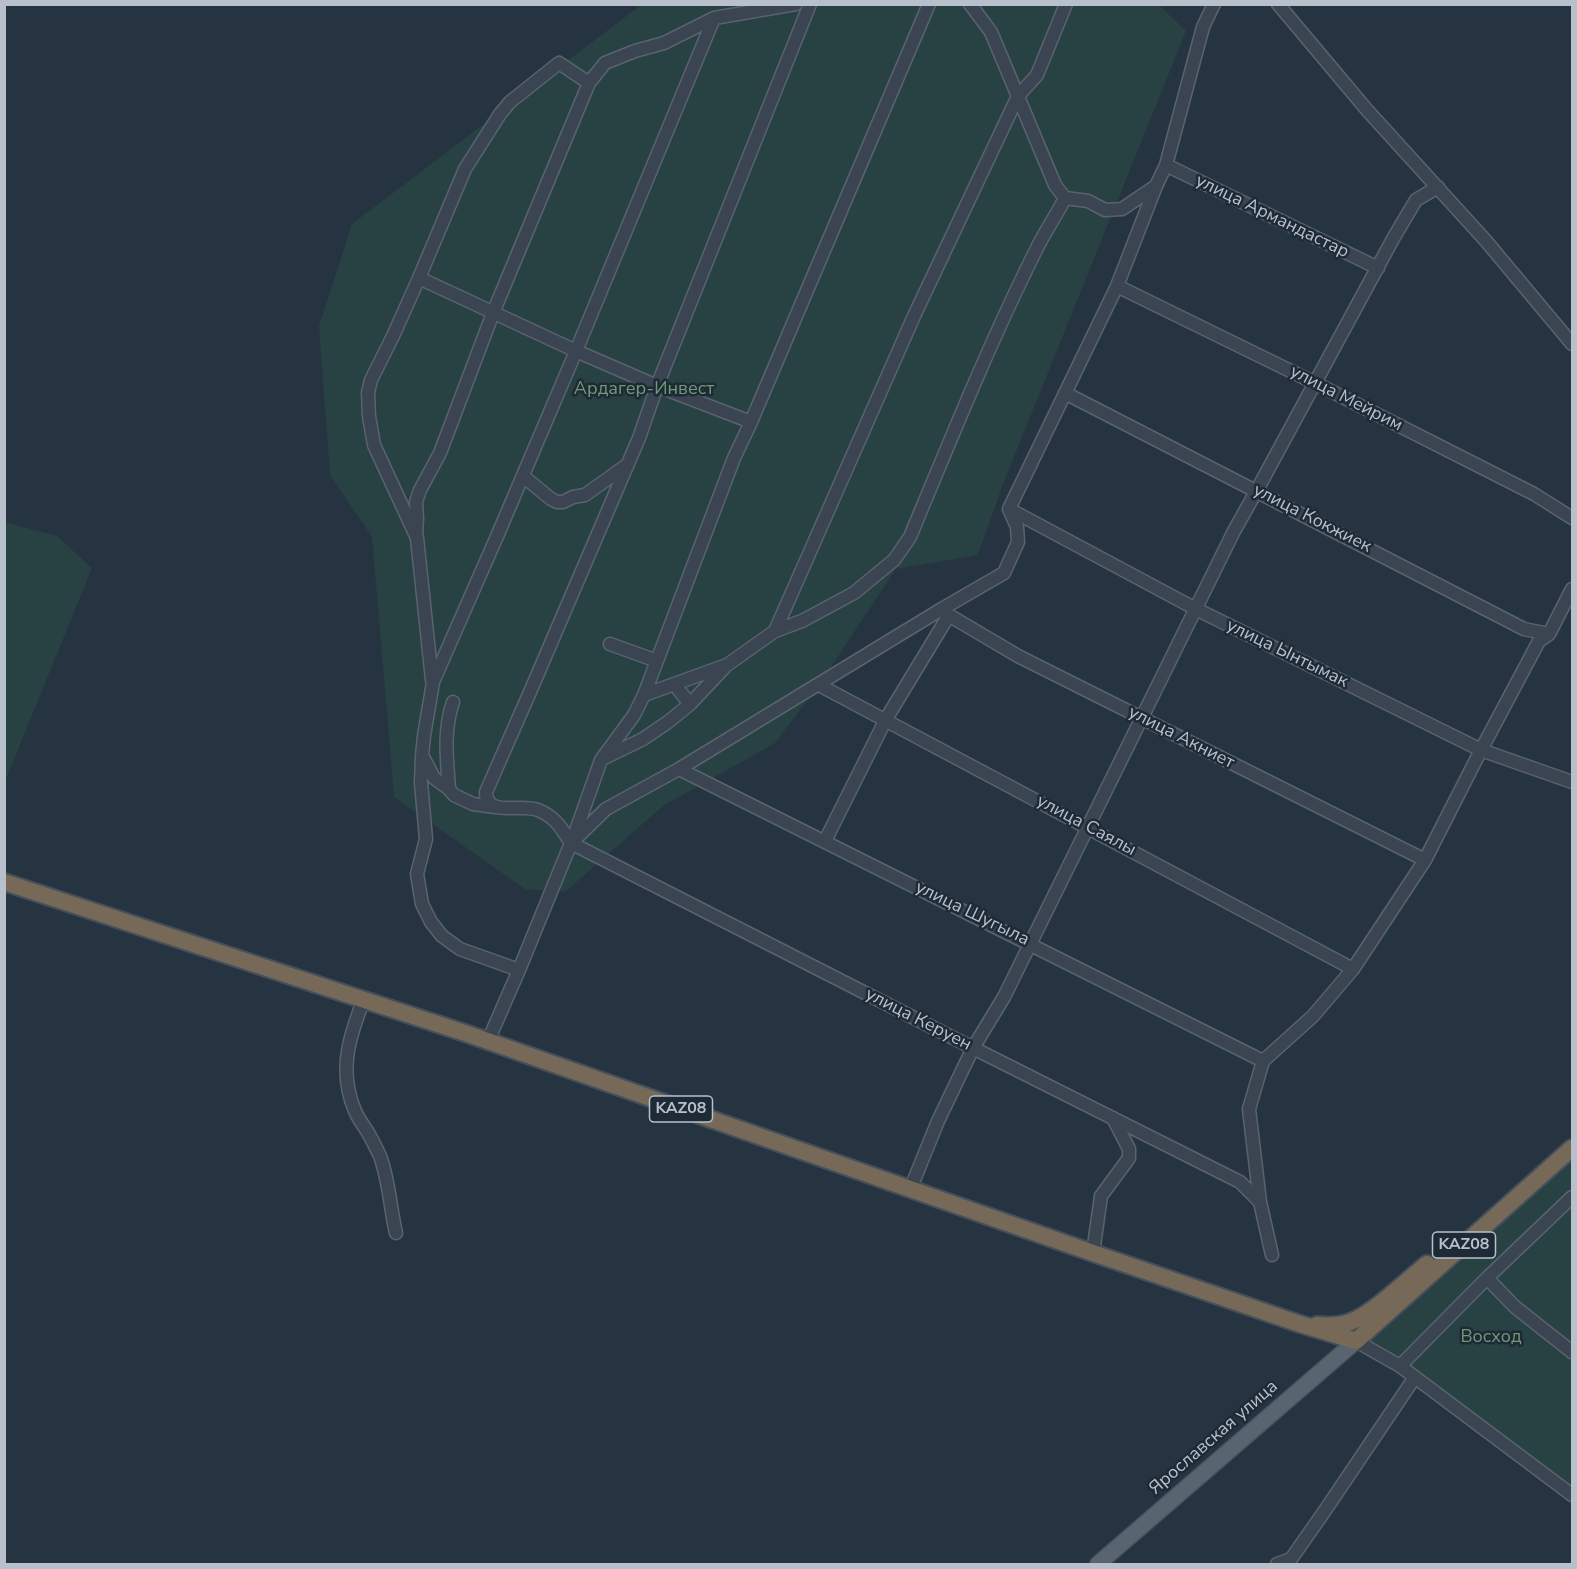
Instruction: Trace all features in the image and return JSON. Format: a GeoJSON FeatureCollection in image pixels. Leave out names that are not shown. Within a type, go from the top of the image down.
{"type":"FeatureCollection","features":[{"type":"Feature","properties":{"kind":"highway","name":"KAZ08"},"geometry":{"type":"LineString","coordinates":[[4,882],[488,1041],[910,1190],[1300,1324],[1356,1341],[1572,1148]]}},
{"type":"Feature","properties":{"kind":"highway"},"geometry":{"type":"LineString","coordinates":[[1300,1324],[1330,1326],[1350,1322],[1371,1310],[1438,1254],[1469,1240]]}},
{"type":"Feature","properties":{"kind":"main road","name":"Ярославская улица"},"geometry":{"type":"LineString","coordinates":[[1098,1564],[1356,1341]]}},
{"type":"Feature","properties":{"kind":"street"},"geometry":{"type":"LineString","coordinates":[[433,682],[416,536],[416,502],[440,453],[494,314],[589,83],[605,63],[664,43],[714,18],[796,4]]}},
{"type":"Feature","properties":{"kind":"street"},"geometry":{"type":"LineString","coordinates":[[495,807],[486,798],[486,792],[639,438],[657,386],[810,4]]}},
{"type":"Feature","properties":{"kind":"street"},"geometry":{"type":"LineString","coordinates":[[488,1041],[572,843],[601,760],[634,715],[644,695],[734,458],[929,4]]}},
{"type":"Feature","properties":{"kind":"street"},"geometry":{"type":"LineString","coordinates":[[970,4],[992,32],[1055,185],[1065,198],[1088,201],[1105,210],[1122,209],[1156,186]]}},
{"type":"Feature","properties":{"kind":"street"},"geometry":{"type":"LineString","coordinates":[[775,632],[914,316],[1018,96],[1037,75],[1066,4]]}},
{"type":"Feature","properties":{"kind":"street"},"geometry":{"type":"LineString","coordinates":[[572,843],[606,809],[679,769],[944,613],[1004,573],[1018,542],[1017,527],[1009,509],[1117,286],[1166,165],[1203,27],[1214,4]]}},
{"type":"Feature","properties":{"kind":"street"},"geometry":{"type":"LineString","coordinates":[[1278,4],[1367,110],[1486,241],[1572,344]]}},
{"type":"Feature","properties":{"kind":"street"},"geometry":{"type":"LineString","coordinates":[[519,970],[460,949],[442,936],[431,922],[422,904],[417,874],[426,839],[421,783],[422,756],[433,682],[576,351],[714,18]]}},
{"type":"Feature","properties":{"kind":"street"},"geometry":{"type":"LineString","coordinates":[[416,536],[374,445],[369,416],[368,393],[371,380],[419,278],[465,169],[500,114],[510,102],[559,63],[589,83]]}},
{"type":"Feature","properties":{"kind":"street","name":"улица Армандастар"},"geometry":{"type":"LineString","coordinates":[[1166,165],[1377,268]]}},
{"type":"Feature","properties":{"kind":"street"},"geometry":{"type":"LineString","coordinates":[[910,1190],[938,1120],[973,1048],[1004,997],[1233,531],[1416,200],[1438,188]]}},
{"type":"Feature","properties":{"kind":"street"},"geometry":{"type":"LineString","coordinates":[[601,760],[643,739],[668,723],[690,704],[727,665],[775,632],[802,621],[854,593],[894,560],[910,537],[980,371],[1036,248],[1065,198]]}},
{"type":"Feature","properties":{"kind":"street"},"geometry":{"type":"LineString","coordinates":[[419,278],[576,351],[657,386],[751,422]]}},
{"type":"Feature","properties":{"kind":"street","name":"улица Мейрим"},"geometry":{"type":"LineString","coordinates":[[1117,286],[1534,494],[1572,518]]}},
{"type":"Feature","properties":{"kind":"street","name":"улица Кокжиек"},"geometry":{"type":"LineString","coordinates":[[1065,393],[1544,637]]}},
{"type":"Feature","properties":{"kind":"street"},"geometry":{"type":"LineString","coordinates":[[523,476],[551,499],[563,502],[585,495],[628,464]]}},
{"type":"Feature","properties":{"kind":"street","name":"улица Ынтымак"},"geometry":{"type":"LineString","coordinates":[[1009,509],[1194,608],[1481,750],[1572,782]]}},
{"type":"Feature","properties":{"kind":"street"},"geometry":{"type":"LineString","coordinates":[[1272,1255],[1260,1202],[1249,1109],[1263,1061],[1313,1016],[1353,969],[1425,860],[1481,750],[1572,589]]}},
{"type":"Feature","properties":{"kind":"street"},"geometry":{"type":"LineString","coordinates":[[825,841],[886,719],[944,613]]}},
{"type":"Feature","properties":{"kind":"street","name":"улица Акниет"},"geometry":{"type":"LineString","coordinates":[[944,613],[1018,656],[1425,860]]}},
{"type":"Feature","properties":{"kind":"street"},"geometry":{"type":"LineString","coordinates":[[609,644],[657,661]]}},
{"type":"Feature","properties":{"kind":"street"},"geometry":{"type":"LineString","coordinates":[[644,695],[727,665]]}},
{"type":"Feature","properties":{"kind":"street"},"geometry":{"type":"LineString","coordinates":[[674,684],[690,704]]}},
{"type":"Feature","properties":{"kind":"street","name":"улица Саялы"},"geometry":{"type":"LineString","coordinates":[[819,685],[1353,969]]}},
{"type":"Feature","properties":{"kind":"street"},"geometry":{"type":"LineString","coordinates":[[449,789],[446,732],[448,714],[453,702]]}},
{"type":"Feature","properties":{"kind":"street"},"geometry":{"type":"LineString","coordinates":[[422,756],[434,778],[454,795],[473,804],[501,809],[524,807],[536,809],[557,821],[572,843]]}},
{"type":"Feature","properties":{"kind":"street","name":"улица Шугыла"},"geometry":{"type":"LineString","coordinates":[[679,769],[1263,1061]]}},
{"type":"Feature","properties":{"kind":"street","name":"улица Керуен"},"geometry":{"type":"LineString","coordinates":[[572,843],[1240,1182],[1260,1202]]}},
{"type":"Feature","properties":{"kind":"street"},"geometry":{"type":"LineString","coordinates":[[364,999],[350,1038],[346,1069],[355,1112],[379,1155],[387,1178],[396,1233]]}},
{"type":"Feature","properties":{"kind":"street"},"geometry":{"type":"LineString","coordinates":[[1093,1253],[1101,1196],[1129,1158],[1129,1149],[1113,1118]]}},
{"type":"Feature","properties":{"kind":"street"},"geometry":{"type":"LineString","coordinates":[[1400,1366],[1572,1197]]}},
{"type":"Feature","properties":{"kind":"street"},"geometry":{"type":"LineString","coordinates":[[1487,1278],[1515,1307],[1572,1352]]}},
{"type":"Feature","properties":{"kind":"street"},"geometry":{"type":"LineString","coordinates":[[1356,1341],[1400,1366],[1572,1495]]}},
{"type":"Feature","properties":{"kind":"street"},"geometry":{"type":"LineString","coordinates":[[1277,1564],[1291,1559],[1415,1377]]}},
{"type":"Feature","properties":{"kind":"green space","name":"Ардагер-Инвест"},"geometry":{"type":"Polygon","coordinates":[[[641,5],[1159,5],[1186,31],[1003,484],[978,555],[896,569],[819,685],[775,743],[663,806],[565,892],[525,889],[394,797],[372,537],[330,475],[319,326],[352,224],[641,5]]]}},
{"type":"Feature","properties":{"kind":"green space"},"geometry":{"type":"Polygon","coordinates":[[[4,522],[57,536],[92,568],[6,779],[4,777],[4,522]]]}},
{"type":"Feature","properties":{"kind":"green space","name":"Восход"},"geometry":{"type":"Polygon","coordinates":[[[1572,1157],[1572,1501],[1419,1384],[1357,1348],[1572,1157]]]}}]}
